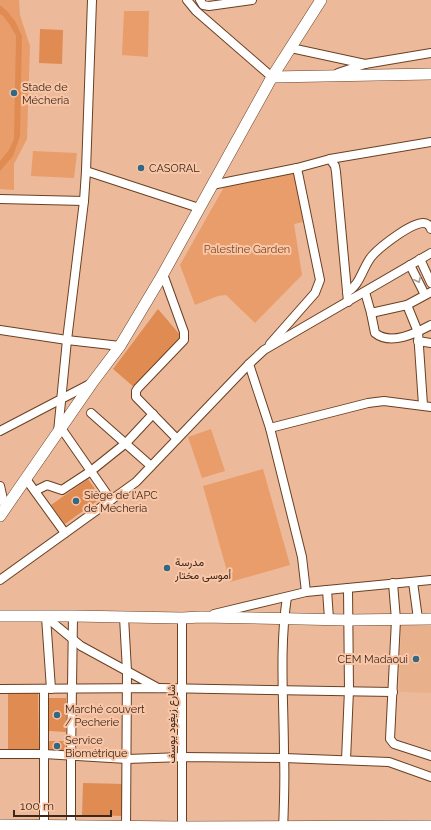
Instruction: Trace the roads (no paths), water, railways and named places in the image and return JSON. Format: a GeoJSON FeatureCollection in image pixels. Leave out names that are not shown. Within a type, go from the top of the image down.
{"type":"FeatureCollection","features":[{"type":"Feature","properties":{"kind":"main road"},"geometry":{"type":"LineString","coordinates":[[2,513],[92,383],[120,346],[163,274],[272,77],[321,0]]}},
{"type":"Feature","properties":{"kind":"main road"},"geometry":{"type":"LineString","coordinates":[[272,77],[431,74]]}},
{"type":"Feature","properties":{"kind":"main road"},"geometry":{"type":"LineString","coordinates":[[0,616],[201,617],[329,620],[431,619]]}},
{"type":"Feature","properties":{"kind":"main road"},"geometry":{"type":"LineString","coordinates":[[0,825],[44,828],[283,828],[431,826]]}},
{"type":"Feature","properties":{"kind":"street"},"geometry":{"type":"LineString","coordinates":[[92,0],[84,202],[60,400],[59,431],[91,471],[111,500]]}},
{"type":"Feature","properties":{"kind":"street"},"geometry":{"type":"LineString","coordinates":[[187,0],[196,11],[272,77]]}},
{"type":"Feature","properties":{"kind":"street"},"geometry":{"type":"LineString","coordinates":[[200,0],[203,5],[209,6],[235,1],[252,0]]}},
{"type":"Feature","properties":{"kind":"street"},"geometry":{"type":"LineString","coordinates":[[291,48],[365,64]]}},
{"type":"Feature","properties":{"kind":"street"},"geometry":{"type":"LineString","coordinates":[[330,76],[365,64],[431,53]]}},
{"type":"Feature","properties":{"kind":"street"},"geometry":{"type":"LineString","coordinates":[[212,185],[297,168],[330,159],[431,142]]}},
{"type":"Feature","properties":{"kind":"street"},"geometry":{"type":"LineString","coordinates":[[330,159],[335,166],[336,172],[348,302]]}},
{"type":"Feature","properties":{"kind":"street"},"geometry":{"type":"LineString","coordinates":[[0,580],[136,482],[264,350],[315,293],[320,280],[297,168]]}},
{"type":"Feature","properties":{"kind":"street"},"geometry":{"type":"LineString","coordinates":[[86,171],[199,208]]}},
{"type":"Feature","properties":{"kind":"street"},"geometry":{"type":"LineString","coordinates":[[0,199],[84,202]]}},
{"type":"Feature","properties":{"kind":"street"},"geometry":{"type":"LineString","coordinates":[[347,292],[354,287],[371,256],[386,243],[417,224],[427,224],[431,229]]}},
{"type":"Feature","properties":{"kind":"street"},"geometry":{"type":"LineString","coordinates":[[264,350],[431,253]]}},
{"type":"Feature","properties":{"kind":"street"},"geometry":{"type":"LineString","coordinates":[[420,259],[431,283]]}},
{"type":"Feature","properties":{"kind":"street"},"geometry":{"type":"LineString","coordinates":[[371,313],[407,305],[428,294],[410,265]]}},
{"type":"Feature","properties":{"kind":"street"},"geometry":{"type":"LineString","coordinates":[[163,274],[184,332],[184,340],[136,391],[136,397],[177,439]]}},
{"type":"Feature","properties":{"kind":"street"},"geometry":{"type":"LineString","coordinates":[[365,292],[375,333],[380,337],[400,337],[418,332],[431,325]]}},
{"type":"Feature","properties":{"kind":"street"},"geometry":{"type":"LineString","coordinates":[[270,428],[368,403],[384,401],[427,406],[418,332],[407,305]]}},
{"type":"Feature","properties":{"kind":"street"},"geometry":{"type":"LineString","coordinates":[[0,330],[120,346]]}},
{"type":"Feature","properties":{"kind":"street"},"geometry":{"type":"LineString","coordinates":[[418,341],[431,342]]}},
{"type":"Feature","properties":{"kind":"street"},"geometry":{"type":"LineString","coordinates":[[249,364],[270,428],[302,557],[306,592]]}},
{"type":"Feature","properties":{"kind":"street"},"geometry":{"type":"LineString","coordinates":[[0,431],[92,383]]}},
{"type":"Feature","properties":{"kind":"street"},"geometry":{"type":"LineString","coordinates":[[91,413],[151,466]]}},
{"type":"Feature","properties":{"kind":"street"},"geometry":{"type":"LineString","coordinates":[[35,492],[47,484],[62,490],[91,471],[126,443],[153,414]]}},
{"type":"Feature","properties":{"kind":"street"},"geometry":{"type":"LineString","coordinates":[[26,479],[65,533]]}},
{"type":"Feature","properties":{"kind":"street"},"geometry":{"type":"LineString","coordinates":[[0,486],[2,513]]}},
{"type":"Feature","properties":{"kind":"street"},"geometry":{"type":"LineString","coordinates":[[201,617],[306,592],[431,580]]}},
{"type":"Feature","properties":{"kind":"street"},"geometry":{"type":"LineString","coordinates":[[413,582],[418,619]]}},
{"type":"Feature","properties":{"kind":"street"},"geometry":{"type":"LineString","coordinates":[[393,583],[396,620],[391,741],[394,744],[431,756]]}},
{"type":"Feature","properties":{"kind":"street"},"geometry":{"type":"LineString","coordinates":[[346,760],[350,690],[348,588]]}},
{"type":"Feature","properties":{"kind":"street"},"geometry":{"type":"LineString","coordinates":[[327,590],[329,620]]}},
{"type":"Feature","properties":{"kind":"street"},"geometry":{"type":"LineString","coordinates":[[283,828],[283,690],[284,619],[286,597]]}},
{"type":"Feature","properties":{"kind":"street"},"geometry":{"type":"LineString","coordinates":[[71,828],[70,756],[73,616]]}},
{"type":"Feature","properties":{"kind":"street"},"geometry":{"type":"LineString","coordinates":[[46,617],[81,646],[158,688]]}},
{"type":"Feature","properties":{"kind":"street"},"geometry":{"type":"LineString","coordinates":[[44,828],[44,754],[47,689],[46,617]]}},
{"type":"Feature","properties":{"kind":"street"},"geometry":{"type":"LineString","coordinates":[[124,617],[127,671],[126,828]]}},
{"type":"Feature","properties":{"kind":"street","name":"شارع زيغود يوسف"},"geometry":{"type":"LineString","coordinates":[[182,618],[182,828]]}},
{"type":"Feature","properties":{"kind":"street"},"geometry":{"type":"LineString","coordinates":[[0,689],[158,688],[350,690],[393,692]]}},
{"type":"Feature","properties":{"kind":"street"},"geometry":{"type":"LineString","coordinates":[[0,754],[44,754],[127,759],[182,757],[284,758],[389,762],[431,777]]}},
{"type":"Feature","properties":{"kind":"place","name":"Stade de Mécheria"},"geometry":{"type":"Point","coordinates":[14,93]}},
{"type":"Feature","properties":{"kind":"place","name":"CASORAL"},"geometry":{"type":"Point","coordinates":[141,168]}},
{"type":"Feature","properties":{"kind":"place","name":"Siège de l'APC de Mecheria"},"geometry":{"type":"Point","coordinates":[76,501]}},
{"type":"Feature","properties":{"kind":"place","name":"مدرسة أموسى مختار"},"geometry":{"type":"Point","coordinates":[167,568]}},
{"type":"Feature","properties":{"kind":"place","name":"CEM Madaoui"},"geometry":{"type":"Point","coordinates":[416,659]}},
{"type":"Feature","properties":{"kind":"place","name":"Marché couvert / Pecherie"},"geometry":{"type":"Point","coordinates":[57,715]}},
{"type":"Feature","properties":{"kind":"place","name":"Service Biométrique"},"geometry":{"type":"Point","coordinates":[57,746]}},
{"type":"Feature","properties":{"kind":"park label","name":"Palestine Garden"},"geometry":{"type":"Point","coordinates":[247,249]}}]}
